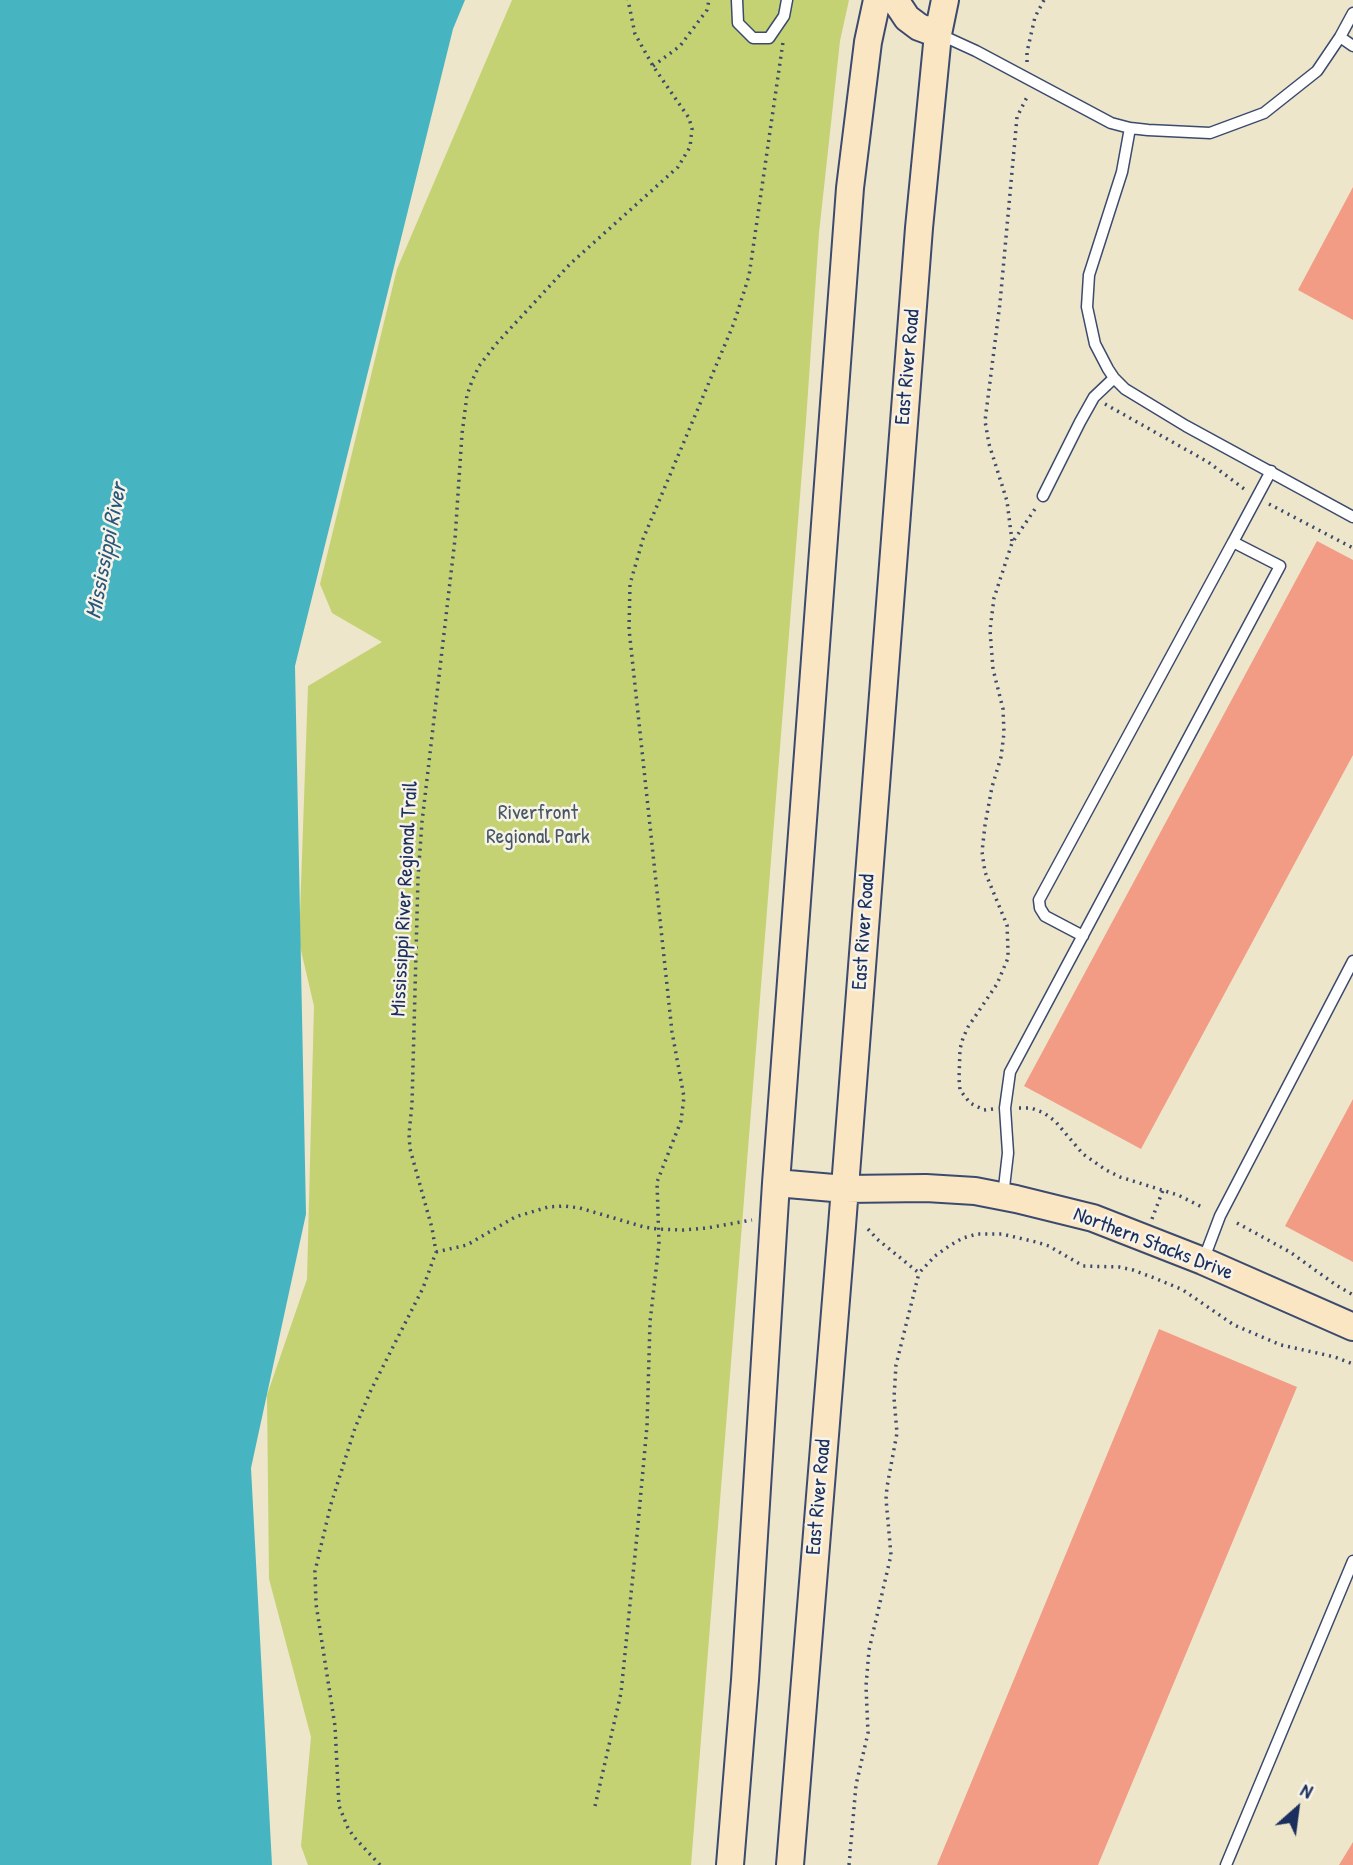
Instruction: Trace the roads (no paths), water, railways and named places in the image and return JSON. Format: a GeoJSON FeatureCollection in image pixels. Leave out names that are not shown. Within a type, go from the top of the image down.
{"type":"FeatureCollection","features":[{"type":"Feature","properties":{"kind":"street"},"geometry":{"type":"LineString","coordinates":[[730,1865],[745,1679],[776,1183],[850,188],[868,42],[877,0]]}},
{"type":"Feature","properties":{"kind":"street"},"geometry":{"type":"LineString","coordinates":[[895,0],[913,23],[938,34]]}},
{"type":"Feature","properties":{"kind":"street","name":"East River Road"},"geometry":{"type":"LineString","coordinates":[[790,1865],[917,256],[938,34],[945,0]]}},
{"type":"Feature","properties":{"kind":"street","name":"Northern Stacks Drive"},"geometry":{"type":"LineString","coordinates":[[776,1183],[845,1189],[926,1188],[975,1192],[1003,1196],[1093,1218],[1203,1261],[1353,1327]]}},
{"type":"Feature","properties":{"kind":"street"},"geometry":{"type":"LineString","coordinates":[[733,1814],[746,1852],[745,1865]]}},
{"type":"Feature","properties":{"kind":"lane"},"geometry":{"type":"LineString","coordinates":[[737,0],[737,23],[753,38],[769,38],[784,16],[786,0]]}},
{"type":"Feature","properties":{"kind":"lane"},"geometry":{"type":"LineString","coordinates":[[938,34],[976,51],[1111,123],[1130,128],[1210,133],[1264,114],[1317,71],[1353,13]]}},
{"type":"Feature","properties":{"kind":"lane"},"geometry":{"type":"LineString","coordinates":[[1340,37],[1353,46]]}},
{"type":"Feature","properties":{"kind":"lane"},"geometry":{"type":"LineString","coordinates":[[1130,128],[1122,172],[1089,275],[1087,307],[1096,344],[1114,378],[1125,389],[1176,420],[1353,517]]}},
{"type":"Feature","properties":{"kind":"lane"},"geometry":{"type":"LineString","coordinates":[[1043,496],[1094,397],[1114,378]]}},
{"type":"Feature","properties":{"kind":"lane"},"geometry":{"type":"LineString","coordinates":[[1083,936],[1045,916],[1040,908],[1040,900],[1271,471]]}},
{"type":"Feature","properties":{"kind":"lane"},"geometry":{"type":"LineString","coordinates":[[1003,1196],[1008,1153],[1005,1108],[1010,1073],[1280,566],[1233,542]]}},
{"type":"Feature","properties":{"kind":"lane"},"geometry":{"type":"LineString","coordinates":[[1203,1261],[1220,1216],[1353,961]]}},
{"type":"Feature","properties":{"kind":"lane"},"geometry":{"type":"LineString","coordinates":[[1226,1865],[1353,1561]]}},
{"type":"Feature","properties":{"kind":"water","name":"Mississippi River"},"geometry":{"type":"Polygon","coordinates":[[[0,0],[465,0],[453,29],[295,666],[306,1214],[251,1468],[272,1865],[0,1865],[0,0]]]}},
{"type":"Feature","properties":{"kind":"park label","name":"Riverfront Regional Park"},"geometry":{"type":"Point","coordinates":[538,825]}}]}
